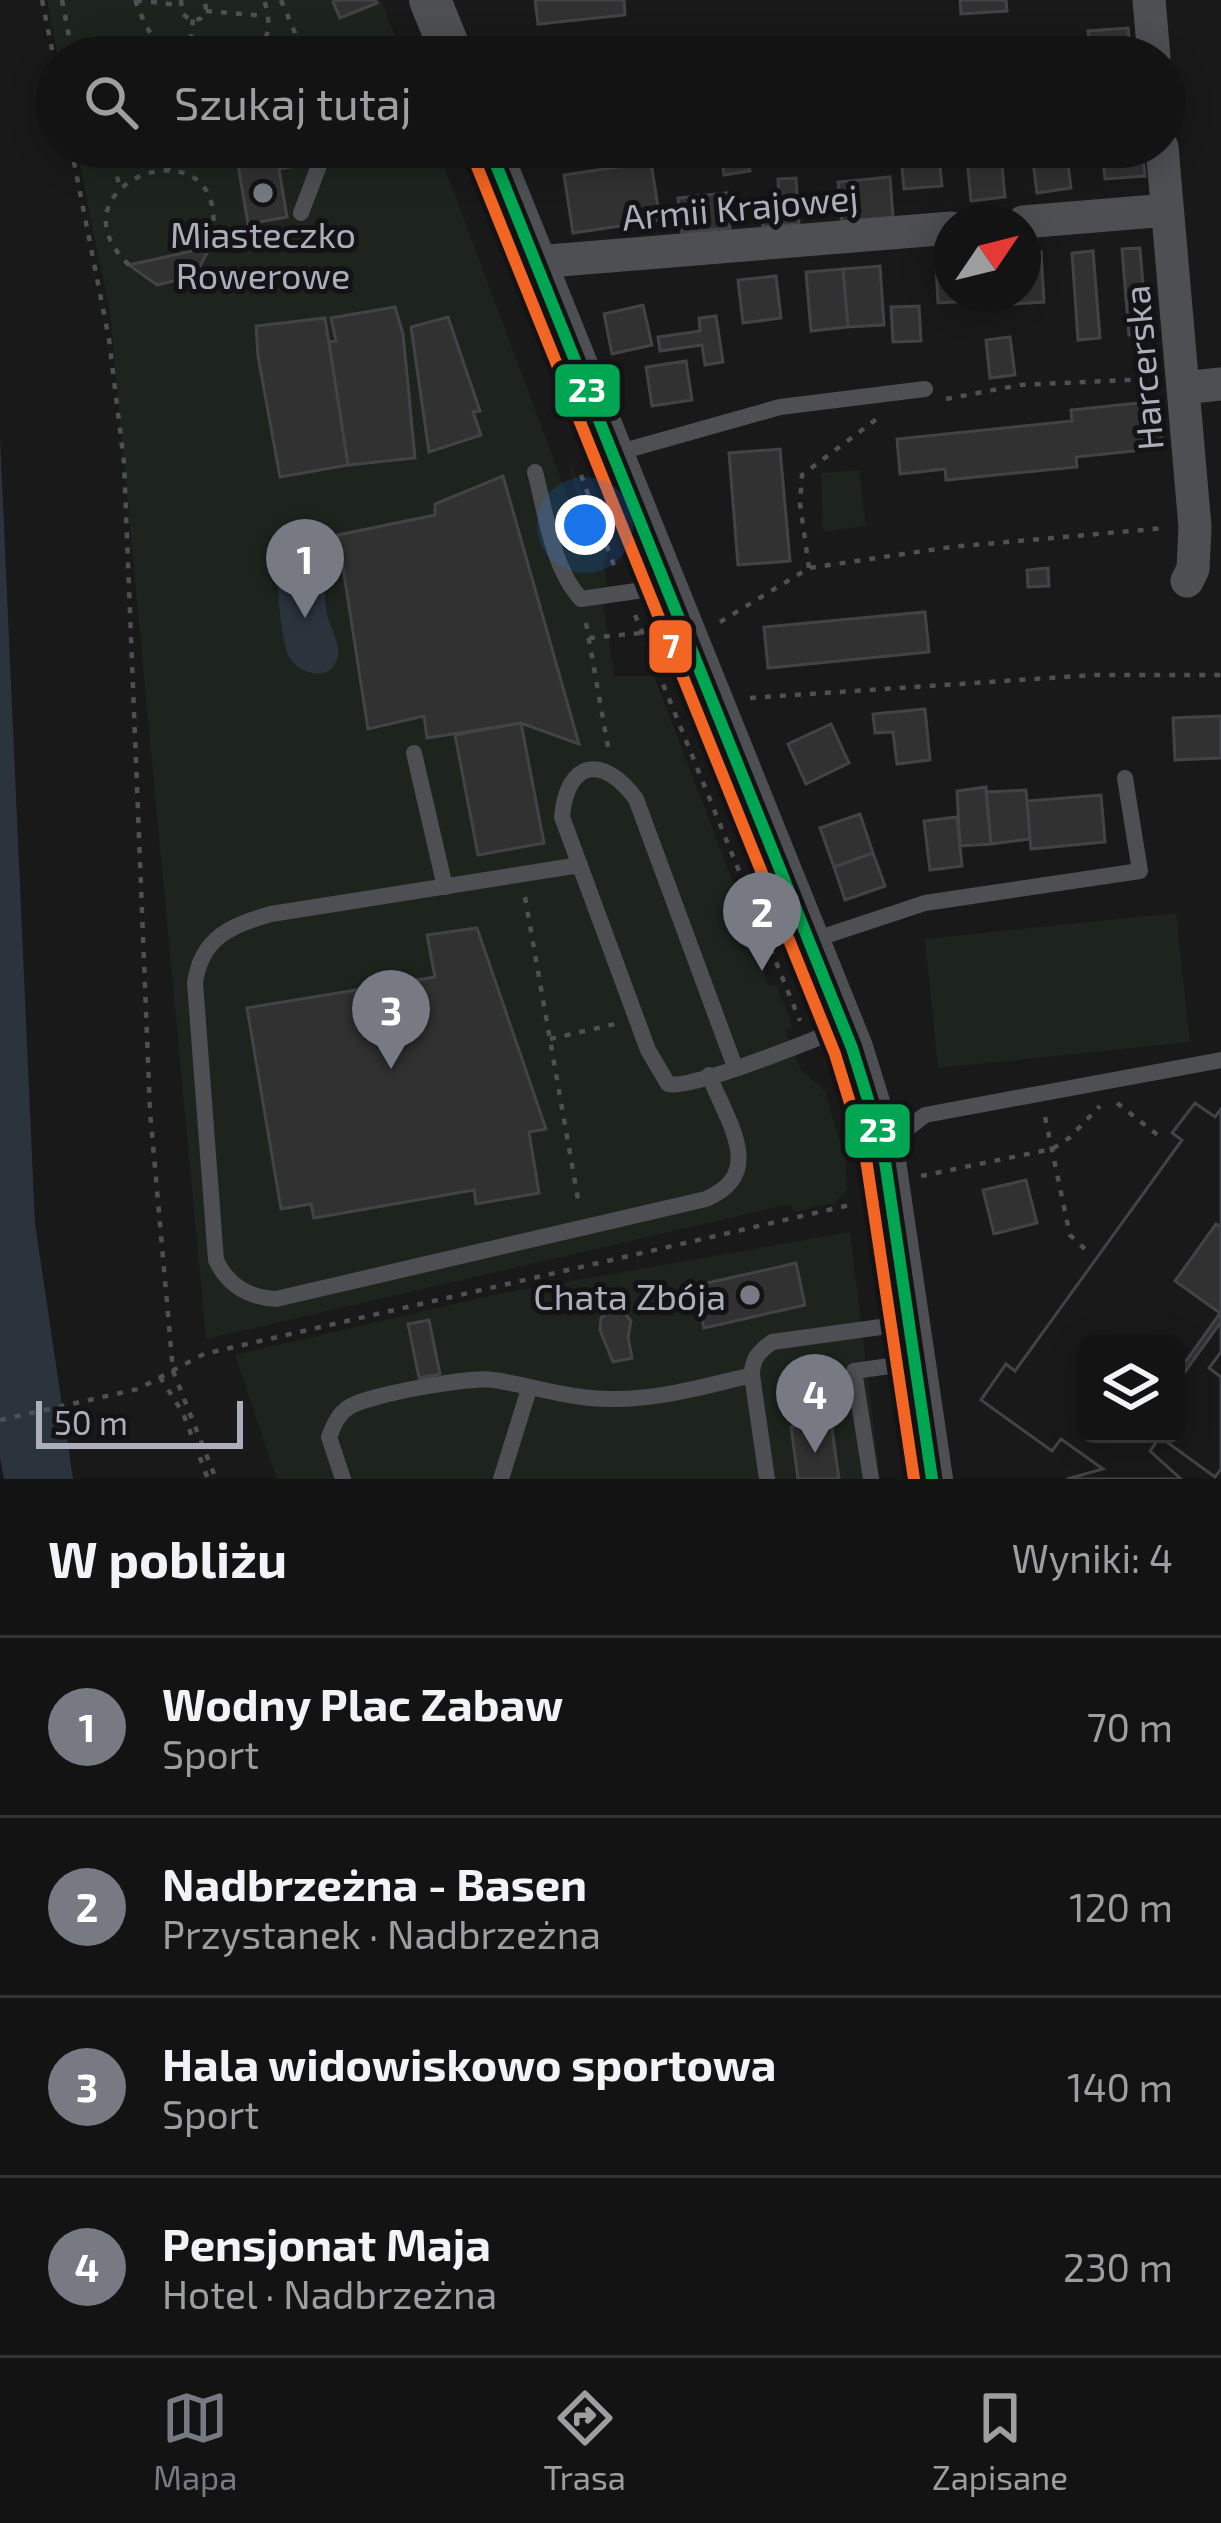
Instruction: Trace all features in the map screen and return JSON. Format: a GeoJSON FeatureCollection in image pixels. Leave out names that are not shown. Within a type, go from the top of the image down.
{"type":"FeatureCollection","features":[{"type":"Feature","properties":{"kind":"street"},"geometry":{"type":"LineString","coordinates":[[430,0],[445,36]]}},
{"type":"Feature","properties":{"kind":"street"},"geometry":{"type":"LineString","coordinates":[[1149,0],[1152,36]]}},
{"type":"Feature","properties":{"kind":"street"},"geometry":{"type":"LineString","coordinates":[[498,168],[809,941],[826,1034],[883,1148],[932,1479]]}},
{"type":"Feature","properties":{"kind":"street","name":"Harcerska"},"geometry":{"type":"LineString","coordinates":[[1164,168],[1170,383],[1195,525],[1193,569],[1187,581]]}},
{"type":"Feature","properties":{"kind":"street"},"geometry":{"type":"LineString","coordinates":[[1041,220],[1167,210]]}},
{"type":"Feature","properties":{"kind":"street","name":"Armii Krajowej"},"geometry":{"type":"LineString","coordinates":[[536,262],[933,229]]}},
{"type":"Feature","properties":{"kind":"street"},"geometry":{"type":"LineString","coordinates":[[1170,383],[1221,384]]}},
{"type":"Feature","properties":{"kind":"lane"},"geometry":{"type":"LineString","coordinates":[[301,213],[318,168]]}},
{"type":"Feature","properties":{"kind":"lane"},"geometry":{"type":"LineString","coordinates":[[612,454],[780,407],[925,389]]}},
{"type":"Feature","properties":{"kind":"lane"},"geometry":{"type":"LineString","coordinates":[[535,472],[562,569],[581,599],[665,586]]}},
{"type":"Feature","properties":{"kind":"lane"},"geometry":{"type":"LineString","coordinates":[[414,753],[445,887]]}},
{"type":"Feature","properties":{"kind":"lane"},"geometry":{"type":"LineString","coordinates":[[735,1066],[636,799],[613,771],[598,768],[582,773],[564,797],[562,817],[636,1019],[657,1071],[668,1084],[678,1086],[710,1076],[826,1034]]}},
{"type":"Feature","properties":{"kind":"lane"},"geometry":{"type":"LineString","coordinates":[[809,941],[925,903],[1140,872],[1125,778]]}},
{"type":"Feature","properties":{"kind":"lane"},"geometry":{"type":"LineString","coordinates":[[580,865],[271,914],[234,926],[204,950],[195,983],[216,1260],[223,1276],[255,1298],[276,1299],[725,1192],[737,1179],[742,1163],[710,1076]]}},
{"type":"Feature","properties":{"kind":"lane"},"geometry":{"type":"LineString","coordinates":[[883,1148],[925,1115],[1221,1060]]}},
{"type":"Feature","properties":{"kind":"lane"},"geometry":{"type":"LineString","coordinates":[[767,1479],[752,1363],[772,1342],[914,1342]]}},
{"type":"Feature","properties":{"kind":"lane"},"geometry":{"type":"LineString","coordinates":[[871,1479],[854,1371],[914,1342]]}},
{"type":"Feature","properties":{"kind":"lane"},"geometry":{"type":"LineString","coordinates":[[343,1479],[328,1437],[337,1418],[352,1404],[448,1381],[492,1379],[612,1400],[752,1376]]}},
{"type":"Feature","properties":{"kind":"lane"},"geometry":{"type":"LineString","coordinates":[[501,1479],[529,1389]]}},
{"type":"Feature","properties":{"kind":"path"},"geometry":{"type":"LineString","coordinates":[[42,0],[49,36]]}},
{"type":"Feature","properties":{"kind":"path"},"geometry":{"type":"LineString","coordinates":[[62,0],[69,36]]}},
{"type":"Feature","properties":{"kind":"path"},"geometry":{"type":"LineString","coordinates":[[151,36],[136,0],[180,2],[182,14],[194,19]]}},
{"type":"Feature","properties":{"kind":"path"},"geometry":{"type":"LineString","coordinates":[[205,0],[206,11]]}},
{"type":"Feature","properties":{"kind":"path"},"geometry":{"type":"LineString","coordinates":[[264,0],[269,16],[266,36]]}},
{"type":"Feature","properties":{"kind":"path"},"geometry":{"type":"LineString","coordinates":[[281,0],[295,36]]}},
{"type":"Feature","properties":{"kind":"path"},"geometry":{"type":"LineString","coordinates":[[191,36],[194,19],[206,11],[269,16]]}},
{"type":"Feature","properties":{"kind":"path"},"geometry":{"type":"LineString","coordinates":[[75,168],[109,339],[124,463],[150,1111],[173,1371],[212,1479]]}},
{"type":"Feature","properties":{"kind":"path"},"geometry":{"type":"LineString","coordinates":[[116,168],[119,187],[108,230],[129,265]]}},
{"type":"Feature","properties":{"kind":"path"},"geometry":{"type":"LineString","coordinates":[[119,187],[136,175],[168,170],[198,182],[211,202],[215,226],[210,247]]}},
{"type":"Feature","properties":{"kind":"path"},"geometry":{"type":"LineString","coordinates":[[946,399],[1020,385],[1170,383]]}},
{"type":"Feature","properties":{"kind":"path"},"geometry":{"type":"LineString","coordinates":[[809,568],[800,504],[802,475],[891,413]]}},
{"type":"Feature","properties":{"kind":"path"},"geometry":{"type":"LineString","coordinates":[[710,628],[809,568],[952,548],[1176,527]]}},
{"type":"Feature","properties":{"kind":"path"},"geometry":{"type":"LineString","coordinates":[[581,599],[613,771]]}},
{"type":"Feature","properties":{"kind":"path"},"geometry":{"type":"LineString","coordinates":[[589,638],[642,633]]}},
{"type":"Feature","properties":{"kind":"path"},"geometry":{"type":"LineString","coordinates":[[650,655],[826,1034]]}},
{"type":"Feature","properties":{"kind":"path"},"geometry":{"type":"LineString","coordinates":[[738,699],[1094,675],[1221,675]]}},
{"type":"Feature","properties":{"kind":"path"},"geometry":{"type":"LineString","coordinates":[[521,874],[584,1228]]}},
{"type":"Feature","properties":{"kind":"path"},"geometry":{"type":"LineString","coordinates":[[550,1040],[636,1019]]}},
{"type":"Feature","properties":{"kind":"path"},"geometry":{"type":"LineString","coordinates":[[1040,1094],[1070,1235],[1087,1251]]}},
{"type":"Feature","properties":{"kind":"path"},"geometry":{"type":"LineString","coordinates":[[921,1192],[922,1176],[1052,1149],[1109,1096],[1165,1140]]}},
{"type":"Feature","properties":{"kind":"path"},"geometry":{"type":"LineString","coordinates":[[0,1420],[127,1391],[204,1354],[872,1200]]}},
{"type":"Feature","properties":{"kind":"path"},"geometry":{"type":"LineString","coordinates":[[160,1377],[183,1413],[212,1479]]}},
{"type":"Feature","properties":{"kind":"shaded area"},"geometry":{"type":"Polygon","coordinates":[[[47,0],[381,0],[395,36],[54,36],[47,0]]]}},
{"type":"Feature","properties":{"kind":"shaded area"},"geometry":{"type":"Polygon","coordinates":[[[80,168],[445,168],[590,557],[568,456],[607,553],[607,586],[601,587],[614,676],[654,676],[769,986],[776,985],[793,1027],[785,1030],[801,1070],[825,1091],[846,1163],[847,1190],[834,1203],[794,1212],[790,1204],[206,1339],[110,313],[80,168]]]}},
{"type":"Feature","properties":{"kind":"shaded area"},"geometry":{"type":"Polygon","coordinates":[[[0,437],[35,1224],[73,1479],[4,1479],[0,1458],[0,437]]]}},
{"type":"Feature","properties":{"kind":"shaded area"},"geometry":{"type":"Polygon","coordinates":[[[859,470],[866,526],[823,532],[821,473],[859,470]]]}},
{"type":"Feature","properties":{"kind":"shaded area"},"geometry":{"type":"Polygon","coordinates":[[[307,561],[322,576],[338,649],[331,669],[317,674],[301,669],[289,657],[278,590],[279,573],[291,562],[307,561]]]}},
{"type":"Feature","properties":{"kind":"shaded area"},"geometry":{"type":"Polygon","coordinates":[[[1176,913],[1190,1042],[938,1068],[925,939],[1176,913]]]}},
{"type":"Feature","properties":{"kind":"shaded area"},"geometry":{"type":"Polygon","coordinates":[[[850,1232],[880,1479],[277,1479],[235,1355],[493,1295],[850,1232]]]}},
{"type":"Feature","properties":{"kind":"building"},"geometry":{"type":"Polygon","coordinates":[[[535,0],[624,0],[625,15],[538,24],[535,0]]]}},
{"type":"Feature","properties":{"kind":"building"},"geometry":{"type":"Polygon","coordinates":[[[960,0],[1006,0],[1007,11],[961,14],[960,0]]]}},
{"type":"Feature","properties":{"kind":"building"},"geometry":{"type":"Polygon","coordinates":[[[333,2],[377,3],[340,18],[333,2]]]}},
{"type":"Feature","properties":{"kind":"building"},"geometry":{"type":"Polygon","coordinates":[[[1128,28],[1129,36],[1088,36],[1088,31],[1128,28]]]}},
{"type":"Feature","properties":{"kind":"building"},"geometry":{"type":"Polygon","coordinates":[[[239,168],[285,168],[279,169],[287,217],[248,224],[239,168]]]}},
{"type":"Feature","properties":{"kind":"building"},"geometry":{"type":"Polygon","coordinates":[[[652,168],[660,220],[573,233],[564,175],[652,168]]]}},
{"type":"Feature","properties":{"kind":"building"},"geometry":{"type":"Polygon","coordinates":[[[723,168],[750,168],[750,171],[724,175],[723,168]]]}},
{"type":"Feature","properties":{"kind":"building"},"geometry":{"type":"Polygon","coordinates":[[[902,168],[940,168],[942,186],[904,189],[902,168]]]}},
{"type":"Feature","properties":{"kind":"building"},"geometry":{"type":"Polygon","coordinates":[[[968,168],[1002,168],[1005,197],[971,201],[968,168]]]}},
{"type":"Feature","properties":{"kind":"building"},"geometry":{"type":"Polygon","coordinates":[[[1034,168],[1069,168],[1071,188],[1037,193],[1034,168]]]}},
{"type":"Feature","properties":{"kind":"building"},"geometry":{"type":"Polygon","coordinates":[[[1104,168],[1144,168],[1145,176],[1105,179],[1104,168]]]}},
{"type":"Feature","properties":{"kind":"building"},"geometry":{"type":"Polygon","coordinates":[[[890,177],[893,217],[842,222],[838,182],[890,177]]]}},
{"type":"Feature","properties":{"kind":"building"},"geometry":{"type":"Polygon","coordinates":[[[796,178],[799,224],[763,227],[761,202],[779,201],[778,179],[796,178]]]}},
{"type":"Feature","properties":{"kind":"building"},"geometry":{"type":"Polygon","coordinates":[[[727,193],[730,228],[682,233],[678,198],[727,193]]]}},
{"type":"Feature","properties":{"kind":"building"},"geometry":{"type":"Polygon","coordinates":[[[210,247],[195,276],[157,285],[129,265],[210,247]]]}},
{"type":"Feature","properties":{"kind":"building"},"geometry":{"type":"Polygon","coordinates":[[[1140,248],[1147,334],[1129,335],[1122,249],[1140,248]]]}},
{"type":"Feature","properties":{"kind":"building"},"geometry":{"type":"Polygon","coordinates":[[[1093,251],[1100,338],[1078,340],[1072,253],[1093,251]]]}},
{"type":"Feature","properties":{"kind":"building"},"geometry":{"type":"Polygon","coordinates":[[[880,266],[884,325],[848,327],[843,269],[880,266]]]}},
{"type":"Feature","properties":{"kind":"building"},"geometry":{"type":"Polygon","coordinates":[[[843,269],[848,327],[811,331],[806,272],[843,269]]]}},
{"type":"Feature","properties":{"kind":"building"},"geometry":{"type":"Polygon","coordinates":[[[776,276],[781,318],[743,323],[738,280],[776,276]]]}},
{"type":"Feature","properties":{"kind":"building"},"geometry":{"type":"Polygon","coordinates":[[[643,305],[652,345],[612,354],[604,314],[643,305]]]}},
{"type":"Feature","properties":{"kind":"building"},"geometry":{"type":"Polygon","coordinates":[[[919,306],[921,341],[893,342],[891,307],[919,306]]]}},
{"type":"Feature","properties":{"kind":"building"},"geometry":{"type":"Polygon","coordinates":[[[395,307],[403,334],[415,458],[348,465],[329,342],[336,341],[331,318],[395,307]]]}},
{"type":"Feature","properties":{"kind":"building"},"geometry":{"type":"Polygon","coordinates":[[[716,316],[723,362],[705,365],[702,345],[660,351],[658,337],[700,331],[699,318],[716,316]]]}},
{"type":"Feature","properties":{"kind":"building"},"geometry":{"type":"Polygon","coordinates":[[[448,317],[480,411],[473,412],[481,435],[429,452],[411,327],[448,317]]]}},
{"type":"Feature","properties":{"kind":"building"},"geometry":{"type":"Polygon","coordinates":[[[325,318],[348,465],[280,477],[256,326],[325,318]]]}},
{"type":"Feature","properties":{"kind":"building"},"geometry":{"type":"Polygon","coordinates":[[[1010,337],[1015,375],[990,378],[986,340],[1010,337]]]}},
{"type":"Feature","properties":{"kind":"building"},"geometry":{"type":"Polygon","coordinates":[[[686,361],[692,400],[652,406],[646,367],[686,361]]]}},
{"type":"Feature","properties":{"kind":"building"},"geometry":{"type":"Polygon","coordinates":[[[1158,401],[1163,448],[1076,457],[1077,467],[946,480],[945,469],[900,474],[897,439],[1072,421],[1071,410],[1158,401]]]}},
{"type":"Feature","properties":{"kind":"building"},"geometry":{"type":"Polygon","coordinates":[[[780,449],[790,561],[738,565],[729,453],[780,449]]]}},
{"type":"Feature","properties":{"kind":"building"},"geometry":{"type":"Polygon","coordinates":[[[503,476],[579,744],[521,723],[427,738],[424,716],[368,729],[338,535],[435,515],[435,504],[503,476]]]}},
{"type":"Feature","properties":{"kind":"building"},"geometry":{"type":"Polygon","coordinates":[[[1048,568],[1049,586],[1028,587],[1027,570],[1048,568]]]}},
{"type":"Feature","properties":{"kind":"building"},"geometry":{"type":"Polygon","coordinates":[[[925,612],[929,652],[768,668],[764,627],[925,612]]]}},
{"type":"Feature","properties":{"kind":"building"},"geometry":{"type":"Polygon","coordinates":[[[925,709],[930,760],[897,764],[893,732],[875,733],[873,714],[925,709]]]}},
{"type":"Feature","properties":{"kind":"building"},"geometry":{"type":"Polygon","coordinates":[[[1221,716],[1221,758],[1175,760],[1173,718],[1221,716]]]}},
{"type":"Feature","properties":{"kind":"building"},"geometry":{"type":"Polygon","coordinates":[[[521,723],[544,843],[478,855],[455,735],[521,723]]]}},
{"type":"Feature","properties":{"kind":"building"},"geometry":{"type":"Polygon","coordinates":[[[831,724],[849,763],[806,784],[788,744],[831,724]]]}},
{"type":"Feature","properties":{"kind":"building"},"geometry":{"type":"Polygon","coordinates":[[[986,787],[991,844],[960,846],[957,791],[986,787]]]}},
{"type":"Feature","properties":{"kind":"building"},"geometry":{"type":"Polygon","coordinates":[[[1026,790],[1030,839],[991,844],[986,792],[1026,790]]]}},
{"type":"Feature","properties":{"kind":"building"},"geometry":{"type":"Polygon","coordinates":[[[1101,795],[1105,842],[1031,849],[1027,801],[1101,795]]]}},
{"type":"Feature","properties":{"kind":"building"},"geometry":{"type":"Polygon","coordinates":[[[860,814],[873,853],[834,867],[820,828],[860,814]]]}},
{"type":"Feature","properties":{"kind":"building"},"geometry":{"type":"Polygon","coordinates":[[[957,817],[962,866],[930,870],[924,821],[957,817]]]}},
{"type":"Feature","properties":{"kind":"building"},"geometry":{"type":"Polygon","coordinates":[[[873,853],[885,886],[845,900],[834,867],[873,853]]]}},
{"type":"Feature","properties":{"kind":"building"},"geometry":{"type":"Polygon","coordinates":[[[477,928],[546,1129],[529,1132],[539,1193],[476,1204],[474,1190],[314,1218],[311,1204],[281,1209],[247,1008],[435,977],[427,935],[477,928]]]}},
{"type":"Feature","properties":{"kind":"building"},"geometry":{"type":"Polygon","coordinates":[[[1195,1103],[1215,1117],[1221,1109],[1221,1227],[1216,1224],[1175,1281],[1220,1313],[1186,1361],[1185,1335],[1077,1335],[1077,1443],[1156,1443],[1150,1451],[1181,1479],[1067,1479],[1103,1469],[1061,1439],[1052,1451],[981,1400],[1006,1364],[1015,1371],[1182,1140],[1172,1133],[1195,1103]]]}},
{"type":"Feature","properties":{"kind":"building"},"geometry":{"type":"Polygon","coordinates":[[[1195,1103],[1215,1117],[1221,1109],[1221,1352],[1209,1368],[1221,1377],[1221,1469],[1215,1477],[1168,1443],[1185,1443],[1185,1335],[1077,1335],[1077,1443],[1156,1443],[1150,1451],[1181,1479],[1067,1479],[1103,1469],[1061,1439],[1052,1451],[981,1400],[1006,1364],[1015,1371],[1182,1140],[1172,1133],[1195,1103]]]}},
{"type":"Feature","properties":{"kind":"building"},"geometry":{"type":"Polygon","coordinates":[[[1026,1180],[1037,1223],[994,1234],[983,1190],[1026,1180]]]}},
{"type":"Feature","properties":{"kind":"building","name":"Chata Zbója"},"geometry":{"type":"Polygon","coordinates":[[[796,1263],[805,1305],[704,1328],[694,1286],[796,1263]]]}},
{"type":"Feature","properties":{"kind":"building"},"geometry":{"type":"Polygon","coordinates":[[[612,1309],[623,1311],[631,1321],[632,1358],[613,1362],[600,1330],[601,1318],[612,1309]]]}},
{"type":"Feature","properties":{"kind":"building"},"geometry":{"type":"Polygon","coordinates":[[[429,1320],[440,1374],[419,1378],[408,1324],[429,1320]]]}},
{"type":"Feature","properties":{"kind":"building"},"geometry":{"type":"Polygon","coordinates":[[[1221,1322],[1221,1352],[1209,1368],[1221,1377],[1221,1469],[1215,1477],[1168,1443],[1185,1443],[1185,1372],[1221,1322]]]}},
{"type":"Feature","properties":{"kind":"building"},"geometry":{"type":"Polygon","coordinates":[[[831,1422],[839,1479],[798,1479],[791,1427],[831,1422]]]}},
{"type":"Feature","properties":{"kind":"transit line","name":"7"},"geometry":{"type":"LineString","coordinates":[[478,168],[835,1054],[865,1152],[914,1479]]}},
{"type":"Feature","properties":{"kind":"transit line","name":"23"},"geometry":{"type":"LineString","coordinates":[[497,168],[852,1048],[883,1148],[932,1479]]}},
{"type":"Feature","properties":{"kind":"place","name":"Miasteczko Rowerowe"},"geometry":{"type":"Point","coordinates":[263,193]}},
{"type":"Feature","properties":{"kind":"place","name":"Wodny Plac Zabaw"},"geometry":{"type":"Point","coordinates":[305,618]}},
{"type":"Feature","properties":{"kind":"place","name":"Nadbrzeżna - Basen"},"geometry":{"type":"Point","coordinates":[762,971]}},
{"type":"Feature","properties":{"kind":"place","name":"Hala widowiskowo sportowa"},"geometry":{"type":"Point","coordinates":[391,1069]}},
{"type":"Feature","properties":{"kind":"place","name":"Chata Zbója"},"geometry":{"type":"Point","coordinates":[750,1295]}},
{"type":"Feature","properties":{"kind":"place","name":"Pensjonat Maja"},"geometry":{"type":"Point","coordinates":[815,1453]}}]}
